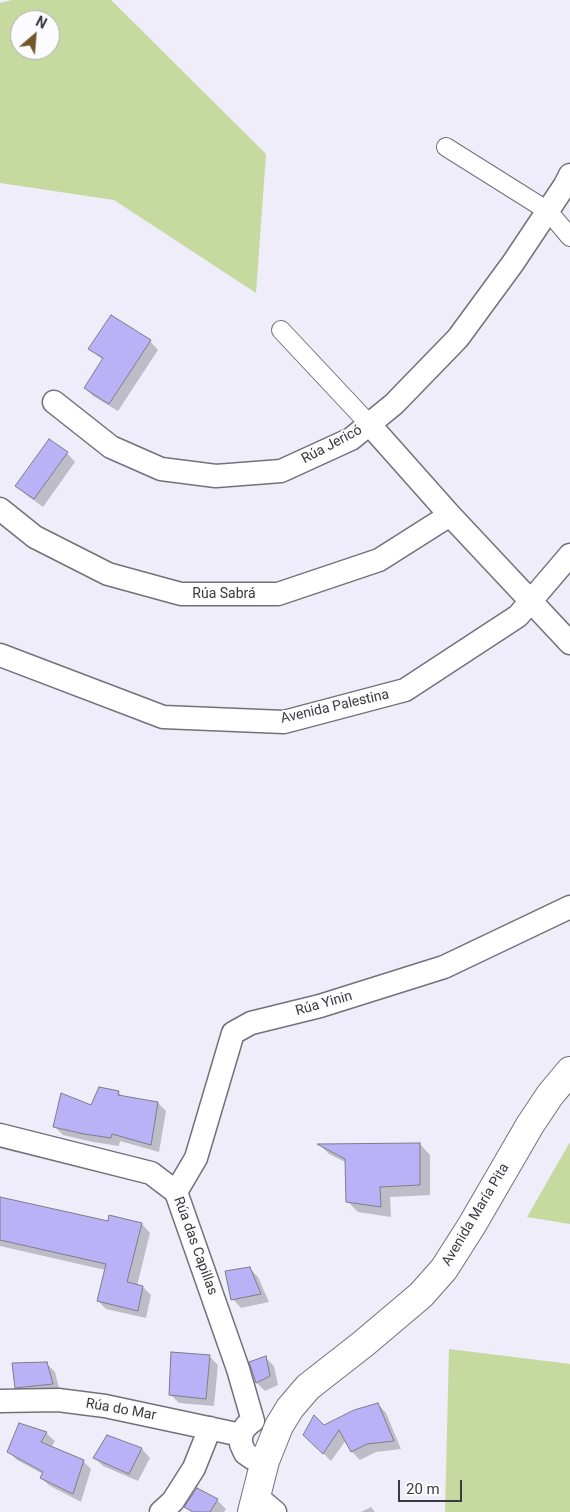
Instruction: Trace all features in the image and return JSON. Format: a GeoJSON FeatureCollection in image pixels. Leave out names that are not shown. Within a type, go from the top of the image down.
{"type":"FeatureCollection","features":[{"type":"Feature","properties":{"kind":"main road","name":"Avenida María Pita"},"geometry":{"type":"LineString","coordinates":[[261,1507],[265,1462],[258,1427],[290,1408],[308,1387],[398,1316],[421,1295],[444,1269],[472,1226],[530,1125],[550,1095],[570,1071]]}},
{"type":"Feature","properties":{"kind":"street"},"geometry":{"type":"LineString","coordinates":[[446,146],[548,211],[570,237]]}},
{"type":"Feature","properties":{"kind":"street","name":"Rúa Jericó"},"geometry":{"type":"LineString","coordinates":[[54,402],[111,447],[161,469],[216,476],[282,471],[351,438],[370,425],[394,404],[458,338],[513,263],[570,175]]}},
{"type":"Feature","properties":{"kind":"street"},"geometry":{"type":"LineString","coordinates":[[548,211],[570,216]]}},
{"type":"Feature","properties":{"kind":"street"},"geometry":{"type":"LineString","coordinates":[[281,330],[570,643]]}},
{"type":"Feature","properties":{"kind":"street","name":"Rúa Sabrá"},"geometry":{"type":"LineString","coordinates":[[0,509],[35,537],[108,574],[181,594],[278,594],[379,560],[450,515]]}},
{"type":"Feature","properties":{"kind":"street","name":"Avenida Palestina"},"geometry":{"type":"LineString","coordinates":[[0,655],[162,717],[284,722],[406,690],[518,616],[570,555]]}},
{"type":"Feature","properties":{"kind":"street","name":"Rúa Yinin"},"geometry":{"type":"LineString","coordinates":[[176,1192],[196,1158],[233,1033],[250,1023],[320,1006],[444,967],[570,907]]}},
{"type":"Feature","properties":{"kind":"street","name":"Rúa das Capillas"},"geometry":{"type":"LineString","coordinates":[[0,1135],[151,1173],[176,1192],[258,1427],[241,1444],[245,1453],[252,1458],[265,1462]]}},
{"type":"Feature","properties":{"kind":"street","name":"Rúa do Mar"},"geometry":{"type":"LineString","coordinates":[[0,1401],[58,1400],[105,1406],[210,1428],[258,1427]]}},
{"type":"Feature","properties":{"kind":"street"},"geometry":{"type":"LineString","coordinates":[[161,1512],[173,1501],[194,1468],[210,1428]]}},
{"type":"Feature","properties":{"kind":"green space"},"geometry":{"type":"Polygon","coordinates":[[[12,0],[111,0],[266,154],[256,293],[114,200],[0,183],[0,3],[12,0]]]}},
{"type":"Feature","properties":{"kind":"green space"},"geometry":{"type":"Polygon","coordinates":[[[570,1142],[570,1224],[527,1217],[570,1142]]]}},
{"type":"Feature","properties":{"kind":"green space"},"geometry":{"type":"Polygon","coordinates":[[[449,1349],[570,1364],[570,1512],[445,1512],[449,1349]]]}},
{"type":"Feature","properties":{"kind":"building"},"geometry":{"type":"Polygon","coordinates":[[[111,315],[151,340],[109,404],[84,388],[103,358],[88,349],[111,315]]]}},
{"type":"Feature","properties":{"kind":"building"},"geometry":{"type":"Polygon","coordinates":[[[49,439],[68,452],[34,499],[15,486],[49,439]]]}},
{"type":"Feature","properties":{"kind":"building"},"geometry":{"type":"Polygon","coordinates":[[[99,1087],[119,1091],[118,1095],[158,1102],[151,1145],[112,1134],[111,1138],[53,1127],[61,1093],[91,1105],[99,1087]]]}},
{"type":"Feature","properties":{"kind":"building"},"geometry":{"type":"Polygon","coordinates":[[[420,1143],[420,1185],[380,1187],[381,1207],[346,1202],[345,1159],[317,1144],[420,1143]]]}},
{"type":"Feature","properties":{"kind":"building"},"geometry":{"type":"Polygon","coordinates":[[[0,1197],[108,1221],[109,1215],[142,1223],[127,1282],[143,1286],[138,1311],[97,1301],[106,1264],[0,1240],[0,1197]]]}},
{"type":"Feature","properties":{"kind":"building"},"geometry":{"type":"Polygon","coordinates":[[[250,1267],[261,1294],[231,1300],[225,1271],[250,1267]]]}},
{"type":"Feature","properties":{"kind":"building"},"geometry":{"type":"Polygon","coordinates":[[[171,1352],[210,1355],[206,1399],[169,1395],[171,1352]]]}},
{"type":"Feature","properties":{"kind":"building"},"geometry":{"type":"Polygon","coordinates":[[[266,1356],[270,1376],[256,1383],[249,1362],[266,1356]]]}},
{"type":"Feature","properties":{"kind":"building"},"geometry":{"type":"Polygon","coordinates":[[[47,1362],[53,1384],[15,1388],[12,1363],[47,1362]]]}},
{"type":"Feature","properties":{"kind":"building"},"geometry":{"type":"Polygon","coordinates":[[[378,1403],[394,1441],[367,1444],[351,1452],[339,1430],[323,1454],[303,1435],[314,1415],[324,1425],[354,1410],[378,1403]]]}},
{"type":"Feature","properties":{"kind":"building"},"geometry":{"type":"Polygon","coordinates":[[[19,1423],[47,1432],[41,1442],[84,1460],[73,1494],[40,1478],[43,1472],[7,1452],[19,1423]]]}},
{"type":"Feature","properties":{"kind":"building"},"geometry":{"type":"Polygon","coordinates":[[[107,1435],[142,1448],[129,1474],[93,1458],[107,1435]]]}},
{"type":"Feature","properties":{"kind":"building"},"geometry":{"type":"Polygon","coordinates":[[[197,1488],[218,1499],[210,1512],[193,1512],[184,1507],[197,1488]]]}}]}
